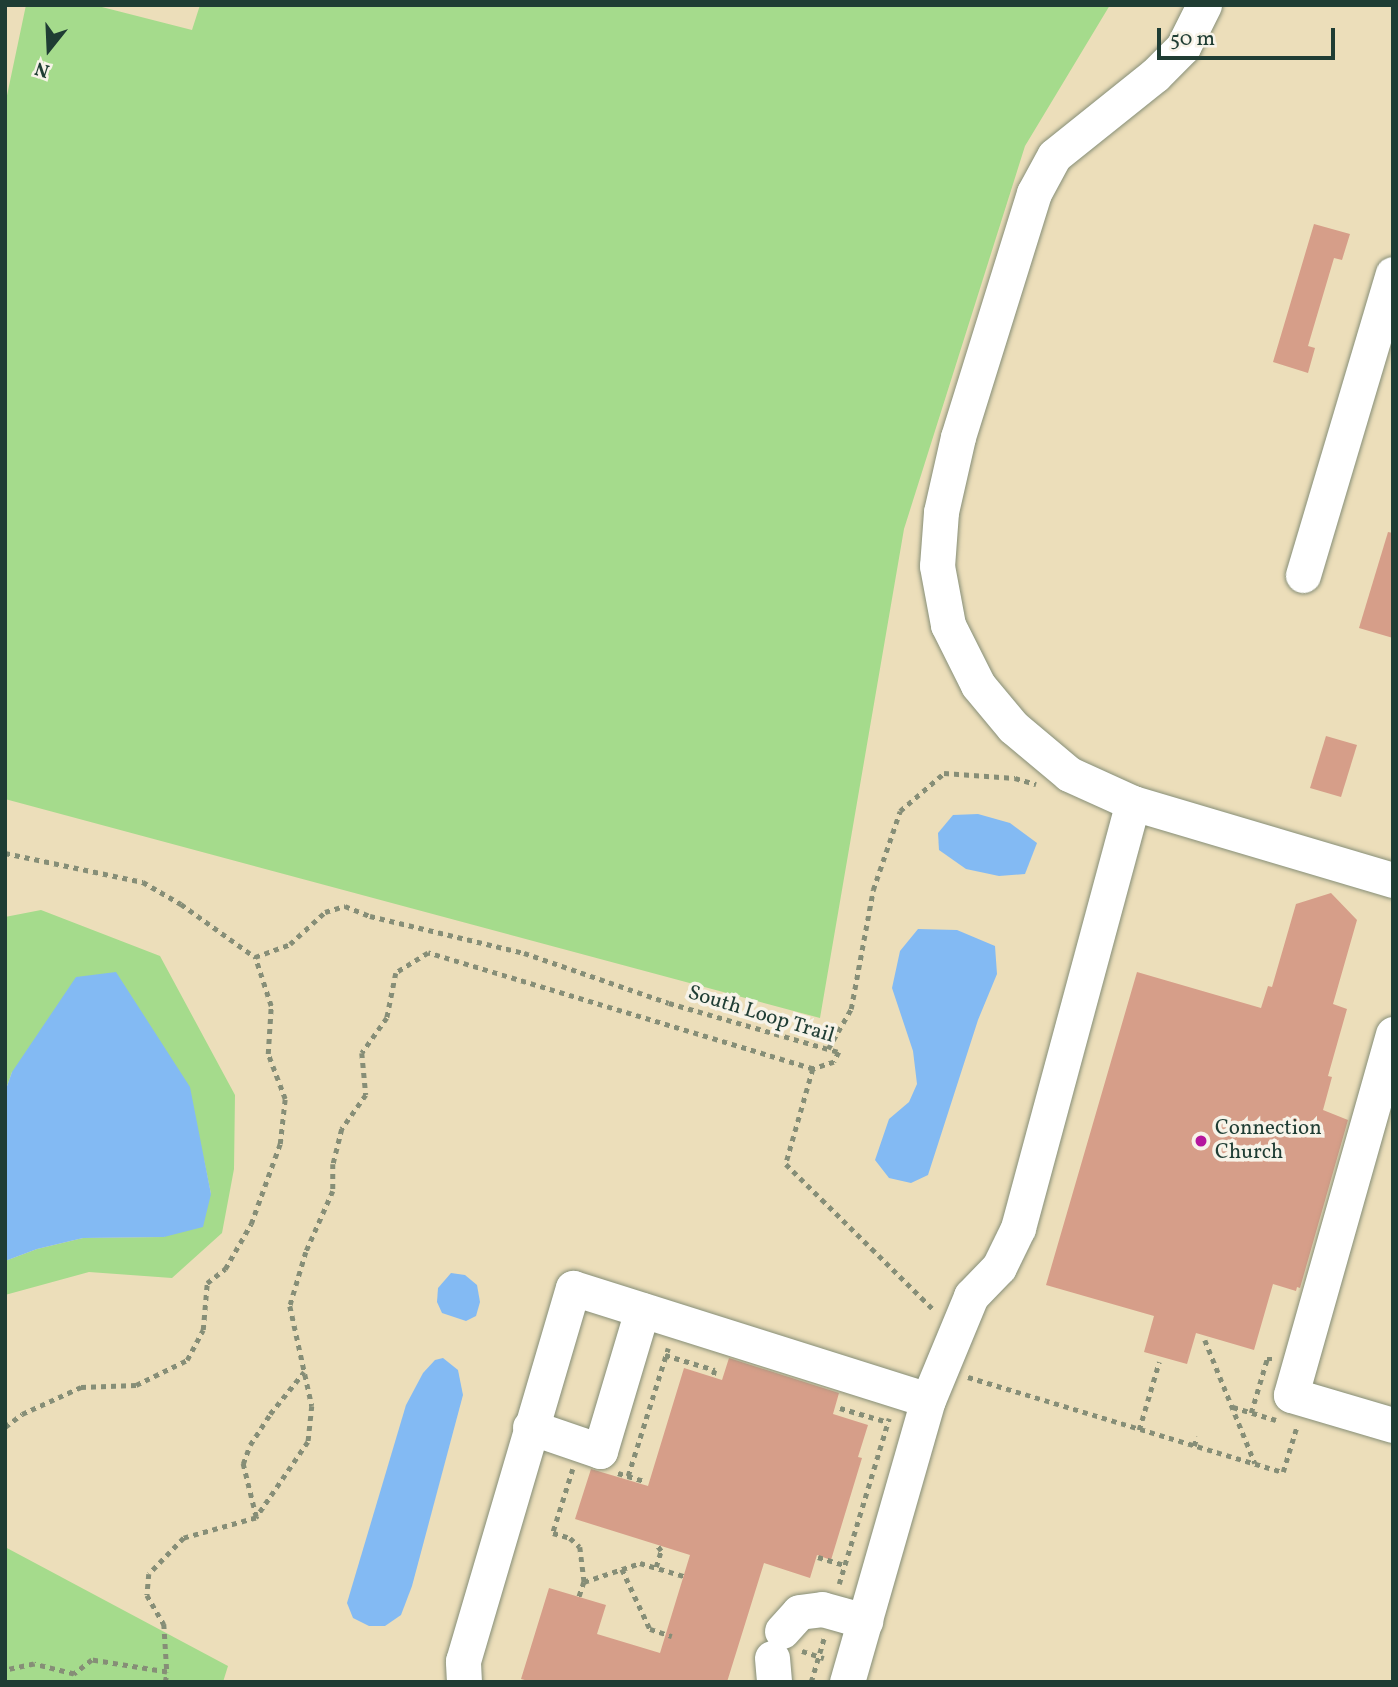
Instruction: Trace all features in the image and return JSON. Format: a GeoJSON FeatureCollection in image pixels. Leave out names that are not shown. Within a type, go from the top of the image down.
{"type":"FeatureCollection","features":[{"type":"Feature","properties":{"kind":"street"},"geometry":{"type":"LineString","coordinates":[[1205,5],[1183,47],[1155,75],[1054,156],[1034,193],[958,437],[941,512],[937,566],[948,625],[978,685],[1013,727],[1069,774],[1133,803],[1393,880]]}},
{"type":"Feature","properties":{"kind":"street"},"geometry":{"type":"LineString","coordinates":[[1303,575],[1393,274]]}},
{"type":"Feature","properties":{"kind":"street"},"geometry":{"type":"LineString","coordinates":[[847,1682],[928,1400],[971,1296],[999,1267],[1018,1228],[1133,803]]}},
{"type":"Feature","properties":{"kind":"street"},"geometry":{"type":"LineString","coordinates":[[1393,1034],[1291,1395],[1393,1425]]}},
{"type":"Feature","properties":{"kind":"street"},"geometry":{"type":"LineString","coordinates":[[464,1682],[463,1661],[573,1288],[928,1400]]}},
{"type":"Feature","properties":{"kind":"street"},"geometry":{"type":"LineString","coordinates":[[530,1427],[600,1451],[642,1310]]}},
{"type":"Feature","properties":{"kind":"street"},"geometry":{"type":"LineString","coordinates":[[781,1655],[799,1612],[822,1609],[865,1621]]}},
{"type":"Feature","properties":{"kind":"path"},"geometry":{"type":"LineString","coordinates":[[828,1049],[851,1009],[873,890],[900,811],[944,773],[1015,778],[1041,786]]}},
{"type":"Feature","properties":{"kind":"path"},"geometry":{"type":"LineString","coordinates":[[5,852],[144,882],[181,904],[255,957],[271,1006],[268,1054],[285,1099],[281,1133],[251,1224],[225,1269],[207,1283],[202,1330],[187,1360],[136,1385],[80,1387],[22,1414],[5,1427]]}},
{"type":"Feature","properties":{"kind":"path","name":"South Loop Trail"},"geometry":{"type":"LineString","coordinates":[[255,957],[290,944],[325,912],[345,906],[370,916],[524,953],[669,1003],[839,1052],[834,1062],[813,1069],[428,953],[396,973],[387,1018],[362,1053],[366,1095],[342,1129],[333,1164],[333,1191],[306,1252],[290,1306],[312,1406],[308,1442],[256,1518]]}},
{"type":"Feature","properties":{"kind":"path"},"geometry":{"type":"LineString","coordinates":[[813,1069],[786,1164],[956,1331]]}},
{"type":"Feature","properties":{"kind":"path"},"geometry":{"type":"LineString","coordinates":[[1205,1340],[1255,1464]]}},
{"type":"Feature","properties":{"kind":"path"},"geometry":{"type":"LineString","coordinates":[[628,1477],[668,1347],[655,1343]]}},
{"type":"Feature","properties":{"kind":"path"},"geometry":{"type":"LineString","coordinates":[[666,1355],[715,1370],[713,1377]]}},
{"type":"Feature","properties":{"kind":"path"},"geometry":{"type":"LineString","coordinates":[[1139,1430],[1159,1362]]}},
{"type":"Feature","properties":{"kind":"path"},"geometry":{"type":"LineString","coordinates":[[942,1366],[1007,1391],[1283,1472],[1297,1426],[1233,1407]]}},
{"type":"Feature","properties":{"kind":"path"},"geometry":{"type":"LineString","coordinates":[[165,1682],[167,1672],[164,1624],[147,1595],[149,1574],[184,1538],[256,1518],[243,1464],[250,1445],[305,1371]]}},
{"type":"Feature","properties":{"kind":"path"},"geometry":{"type":"LineString","coordinates":[[840,1408],[888,1422]]}},
{"type":"Feature","properties":{"kind":"path"},"geometry":{"type":"LineString","coordinates":[[835,1595],[892,1409]]}},
{"type":"Feature","properties":{"kind":"path"},"geometry":{"type":"LineString","coordinates":[[1194,1446],[1197,1436]]}},
{"type":"Feature","properties":{"kind":"path"},"geometry":{"type":"LineString","coordinates":[[576,1460],[553,1533],[570,1538],[580,1547],[584,1582],[579,1597]]}},
{"type":"Feature","properties":{"kind":"path"},"geometry":{"type":"LineString","coordinates":[[615,1472],[644,1481]]}},
{"type":"Feature","properties":{"kind":"path"},"geometry":{"type":"LineString","coordinates":[[656,1544],[662,1550],[656,1567]]}},
{"type":"Feature","properties":{"kind":"path"},"geometry":{"type":"LineString","coordinates":[[818,1557],[845,1565]]}},
{"type":"Feature","properties":{"kind":"path"},"geometry":{"type":"LineString","coordinates":[[584,1582],[640,1563],[684,1576]]}},
{"type":"Feature","properties":{"kind":"path"},"geometry":{"type":"LineString","coordinates":[[621,1569],[650,1629],[672,1636]]}},
{"type":"Feature","properties":{"kind":"path"},"geometry":{"type":"LineString","coordinates":[[811,1682],[825,1635]]}},
{"type":"Feature","properties":{"kind":"path"},"geometry":{"type":"LineString","coordinates":[[781,1655],[820,1657]]}},
{"type":"Feature","properties":{"kind":"path"},"geometry":{"type":"LineString","coordinates":[[5,1670],[34,1664],[74,1674],[92,1660],[167,1672]]}},
{"type":"Feature","properties":{"kind":"green space"},"geometry":{"type":"Polygon","coordinates":[[[26,5],[94,5],[192,30],[200,5],[1110,5],[1025,146],[904,529],[820,1018],[5,799],[5,105],[26,5]]]}},
{"type":"Feature","properties":{"kind":"green space"},"geometry":{"type":"Polygon","coordinates":[[[41,910],[160,956],[235,1095],[234,1169],[222,1233],[172,1278],[89,1272],[5,1295],[5,1261],[37,1249],[83,1238],[164,1237],[211,1194],[204,1160],[12,1072],[5,1092],[5,917],[41,910]]]}},
{"type":"Feature","properties":{"kind":"green space"},"geometry":{"type":"Polygon","coordinates":[[[5,1547],[228,1666],[223,1682],[5,1682],[5,1547]]]}},
{"type":"Feature","properties":{"kind":"water"},"geometry":{"type":"Polygon","coordinates":[[[978,814],[1010,823],[1037,843],[1025,874],[999,876],[966,869],[939,850],[938,833],[953,815],[978,814]]]}},
{"type":"Feature","properties":{"kind":"water"},"geometry":{"type":"Polygon","coordinates":[[[918,929],[957,930],[995,946],[997,974],[978,1020],[928,1175],[911,1183],[889,1178],[875,1160],[889,1119],[909,1102],[917,1084],[913,1051],[892,988],[900,951],[918,929]]]}},
{"type":"Feature","properties":{"kind":"water"},"geometry":{"type":"Polygon","coordinates":[[[116,972],[190,1087],[211,1194],[203,1227],[164,1237],[83,1238],[37,1249],[5,1261],[5,1092],[12,1072],[76,977],[116,972]]]}},
{"type":"Feature","properties":{"kind":"water"},"geometry":{"type":"Polygon","coordinates":[[[451,1273],[465,1275],[477,1285],[480,1302],[476,1316],[466,1321],[442,1313],[437,1302],[438,1288],[451,1273]]]}},
{"type":"Feature","properties":{"kind":"water"},"geometry":{"type":"Polygon","coordinates":[[[443,1358],[458,1370],[463,1395],[412,1586],[401,1615],[385,1626],[369,1626],[353,1618],[347,1603],[406,1405],[423,1373],[435,1360],[443,1358]]]}},
{"type":"Feature","properties":{"kind":"building"},"geometry":{"type":"Polygon","coordinates":[[[1314,224],[1350,234],[1342,260],[1334,258],[1308,346],[1315,348],[1308,373],[1273,362],[1314,224]]]}},
{"type":"Feature","properties":{"kind":"building"},"geometry":{"type":"Polygon","coordinates":[[[1388,532],[1393,533],[1393,638],[1359,628],[1388,532]]]}},
{"type":"Feature","properties":{"kind":"building"},"geometry":{"type":"Polygon","coordinates":[[[1326,736],[1357,745],[1341,797],[1310,788],[1326,736]]]}},
{"type":"Feature","properties":{"kind":"building","name":"Connection Church"},"geometry":{"type":"Polygon","coordinates":[[[1331,893],[1357,920],[1333,1004],[1347,1009],[1328,1076],[1332,1077],[1323,1110],[1348,1120],[1300,1288],[1297,1287],[1296,1291],[1273,1284],[1254,1350],[1196,1333],[1187,1364],[1144,1352],[1154,1316],[1046,1285],[1137,972],[1261,1008],[1268,986],[1272,987],[1296,904],[1331,893]]]}},
{"type":"Feature","properties":{"kind":"building"},"geometry":{"type":"Polygon","coordinates":[[[729,1358],[839,1393],[833,1414],[868,1425],[858,1457],[862,1458],[831,1560],[817,1555],[810,1578],[764,1563],[727,1682],[532,1682],[521,1679],[549,1588],[606,1605],[597,1634],[660,1653],[690,1555],[575,1519],[591,1469],[648,1486],[684,1368],[722,1380],[729,1358]]]}},
{"type":"Feature","properties":{"kind":"place","name":"Connection Church"},"geometry":{"type":"Point","coordinates":[1201,1141]}}]}
